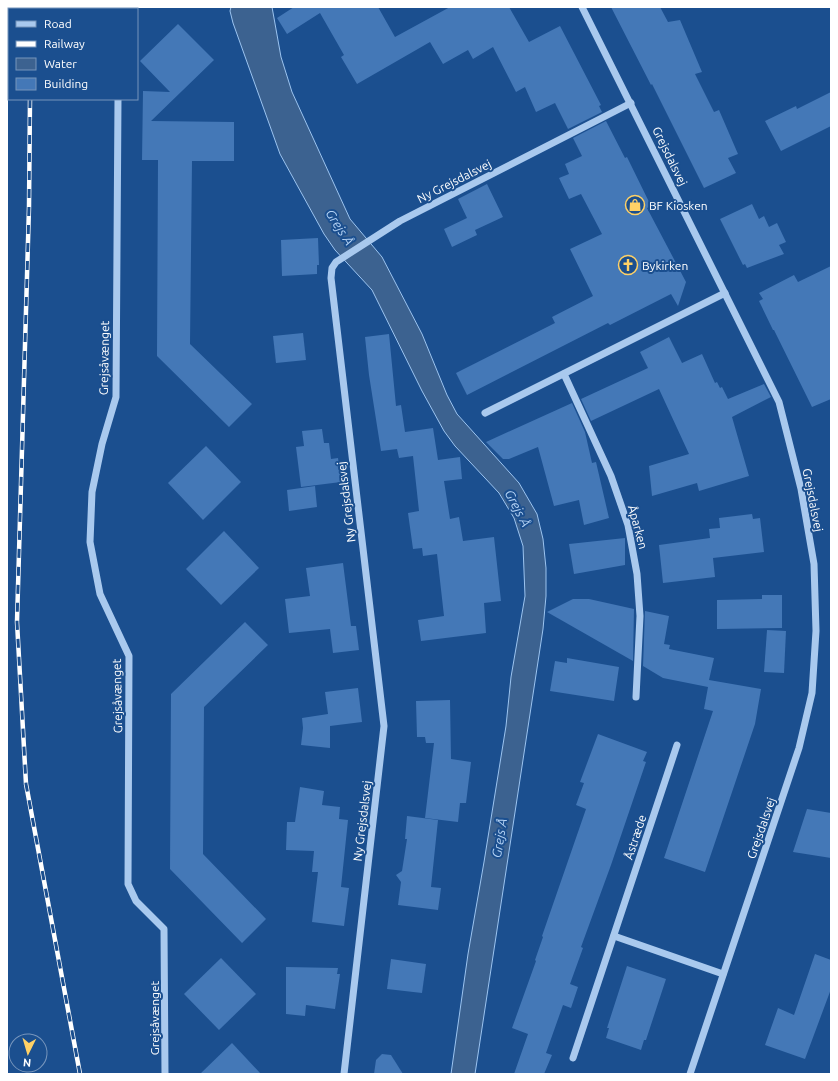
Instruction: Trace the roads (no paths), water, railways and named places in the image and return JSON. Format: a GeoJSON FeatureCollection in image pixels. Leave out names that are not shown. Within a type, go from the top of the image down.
{"type":"FeatureCollection","features":[{"type":"Feature","properties":{"kind":"street","name":"Grejsdalsvej"},"geometry":{"type":"LineString","coordinates":[[582,7],[726,293],[779,402],[801,489],[814,564],[816,631],[812,693],[799,748],[690,1074]]}},
{"type":"Feature","properties":{"kind":"street","name":"Grejsåvænget"},"geometry":{"type":"LineString","coordinates":[[118,100],[116,397],[102,444],[92,492],[90,542],[100,594],[129,656],[128,884],[136,901],[164,929],[165,1074]]}},
{"type":"Feature","properties":{"kind":"street","name":"Ny Grejsdalsvej"},"geometry":{"type":"LineString","coordinates":[[344,1074],[384,726],[331,278],[332,268],[336,262],[400,221],[631,103]]}},
{"type":"Feature","properties":{"kind":"street"},"geometry":{"type":"LineString","coordinates":[[486,413],[726,293]]}},
{"type":"Feature","properties":{"kind":"street","name":"Åparken"},"geometry":{"type":"LineString","coordinates":[[564,374],[611,476],[628,525],[637,574],[640,616],[636,697]]}},
{"type":"Feature","properties":{"kind":"street","name":"Åstræde"},"geometry":{"type":"LineString","coordinates":[[573,1058],[677,745]]}},
{"type":"Feature","properties":{"kind":"street"},"geometry":{"type":"LineString","coordinates":[[614,936],[723,974]]}},
{"type":"Feature","properties":{"kind":"water","name":"Grejs Å"},"geometry":{"type":"Polygon","coordinates":[[[231,7],[272,7],[281,57],[292,92],[350,219],[382,257],[422,334],[447,395],[457,414],[519,483],[537,514],[543,539],[546,568],[546,596],[543,629],[475,1074],[451,1074],[468,954],[506,726],[511,677],[525,596],[523,546],[514,518],[499,493],[455,446],[444,431],[422,391],[372,290],[335,250],[324,234],[280,154],[233,23],[230,11],[231,7]]]}},
{"type":"Feature","properties":{"kind":"railway"},"geometry":{"type":"LineString","coordinates":[[30,100],[29,207],[17,622],[26,784],[80,1074]]}},
{"type":"Feature","properties":{"kind":"place","name":"BF Kiosken"},"geometry":{"type":"Point","coordinates":[635,205]}},
{"type":"Feature","properties":{"kind":"place","name":"Bykirken"},"geometry":{"type":"Point","coordinates":[628,265]}}]}
